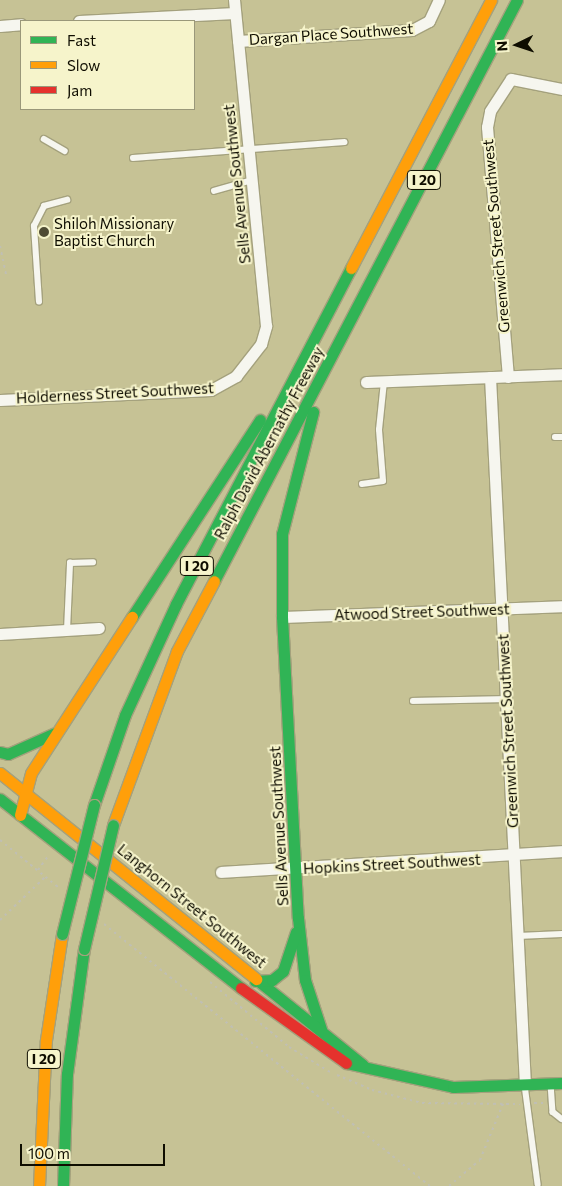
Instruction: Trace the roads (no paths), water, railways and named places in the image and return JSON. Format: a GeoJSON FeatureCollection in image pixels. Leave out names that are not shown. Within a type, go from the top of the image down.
{"type":"FeatureCollection","features":[{"type":"Feature","properties":{"kind":"main road","name":"Ralph David Abernathy Freeway"},"geometry":{"type":"LineString","coordinates":[[39,1186],[46,1040],[62,934],[94,806],[144,670],[316,334],[491,0]]}},
{"type":"Feature","properties":{"kind":"main road","name":"Ralph David Abernathy Freeway"},"geometry":{"type":"LineString","coordinates":[[63,1186],[67,1074],[84,949],[113,825],[176,651],[517,0]]}},
{"type":"Feature","properties":{"kind":"main road"},"geometry":{"type":"LineString","coordinates":[[20,815],[24,792],[56,733],[316,334]]}},
{"type":"Feature","properties":{"kind":"main road","name":"Sells Avenue Southwest"},"geometry":{"type":"LineString","coordinates":[[322,1030],[306,987],[298,918],[280,561],[286,507],[329,360]]}},
{"type":"Feature","properties":{"kind":"main road"},"geometry":{"type":"LineString","coordinates":[[0,752],[8,754],[56,733]]}},
{"type":"Feature","properties":{"kind":"main road","name":"Langhorn Street Southwest"},"geometry":{"type":"LineString","coordinates":[[0,773],[322,1030],[363,1065]]}},
{"type":"Feature","properties":{"kind":"main road","name":"Langhorn Street Southwest"},"geometry":{"type":"LineString","coordinates":[[0,799],[226,977],[338,1061],[363,1065],[436,1085],[556,1084]]}},
{"type":"Feature","properties":{"kind":"main road"},"geometry":{"type":"LineString","coordinates":[[226,977],[261,981],[272,980],[283,971],[291,958],[298,918]]}},
{"type":"Feature","properties":{"kind":"street","name":"Sells Avenue Southwest"},"geometry":{"type":"LineString","coordinates":[[234,0],[266,326],[261,344],[249,360]]}},
{"type":"Feature","properties":{"kind":"street","name":"Dargan Place Southwest"},"geometry":{"type":"LineString","coordinates":[[238,40],[412,30],[428,21],[439,0]]}},
{"type":"Feature","properties":{"kind":"street","name":"Dargan Place Southwest"},"geometry":{"type":"LineString","coordinates":[[116,20],[235,13]]}},
{"type":"Feature","properties":{"kind":"street"},"geometry":{"type":"LineString","coordinates":[[0,26],[20,24]]}},
{"type":"Feature","properties":{"kind":"street","name":"Greenwich Street Southwest"},"geometry":{"type":"LineString","coordinates":[[508,376],[487,127],[505,84],[519,78],[562,89]]}},
{"type":"Feature","properties":{"kind":"street","name":"Holderness Street Southwest"},"geometry":{"type":"LineString","coordinates":[[0,400],[211,390],[225,386],[249,360]]}},
{"type":"Feature","properties":{"kind":"street"},"geometry":{"type":"LineString","coordinates":[[366,382],[562,374]]}},
{"type":"Feature","properties":{"kind":"street","name":"Greenwich Street Southwest"},"geometry":{"type":"LineString","coordinates":[[490,377],[526,1085]]}},
{"type":"Feature","properties":{"kind":"street","name":"Atwood Street Southwest"},"geometry":{"type":"LineString","coordinates":[[282,617],[562,606]]}},
{"type":"Feature","properties":{"kind":"street"},"geometry":{"type":"LineString","coordinates":[[0,634],[99,628]]}},
{"type":"Feature","properties":{"kind":"street","name":"Hopkins Street Southwest"},"geometry":{"type":"LineString","coordinates":[[222,872],[514,856],[562,851]]}},
{"type":"Feature","properties":{"kind":"lane"},"geometry":{"type":"LineString","coordinates":[[44,139],[65,150]]}},
{"type":"Feature","properties":{"kind":"lane"},"geometry":{"type":"LineString","coordinates":[[133,158],[344,142]]}},
{"type":"Feature","properties":{"kind":"lane"},"geometry":{"type":"LineString","coordinates":[[214,191],[252,180]]}},
{"type":"Feature","properties":{"kind":"lane"},"geometry":{"type":"LineString","coordinates":[[39,302],[34,226],[44,206],[67,200]]}},
{"type":"Feature","properties":{"kind":"lane"},"geometry":{"type":"LineString","coordinates":[[362,484],[383,481],[379,430],[384,382]]}},
{"type":"Feature","properties":{"kind":"lane"},"geometry":{"type":"LineString","coordinates":[[555,438],[562,437]]}},
{"type":"Feature","properties":{"kind":"lane"},"geometry":{"type":"LineString","coordinates":[[68,630],[70,563],[93,562]]}},
{"type":"Feature","properties":{"kind":"lane"},"geometry":{"type":"LineString","coordinates":[[413,701],[506,699]]}},
{"type":"Feature","properties":{"kind":"lane"},"geometry":{"type":"LineString","coordinates":[[518,936],[562,934]]}},
{"type":"Feature","properties":{"kind":"lane"},"geometry":{"type":"LineString","coordinates":[[556,1084],[553,1112],[562,1119]]}},
{"type":"Feature","properties":{"kind":"lane"},"geometry":{"type":"LineString","coordinates":[[526,1085],[538,1184]]}},
{"type":"Feature","properties":{"kind":"place","name":"Shiloh Missionary Baptist Church"},"geometry":{"type":"Point","coordinates":[44,232]}}]}
